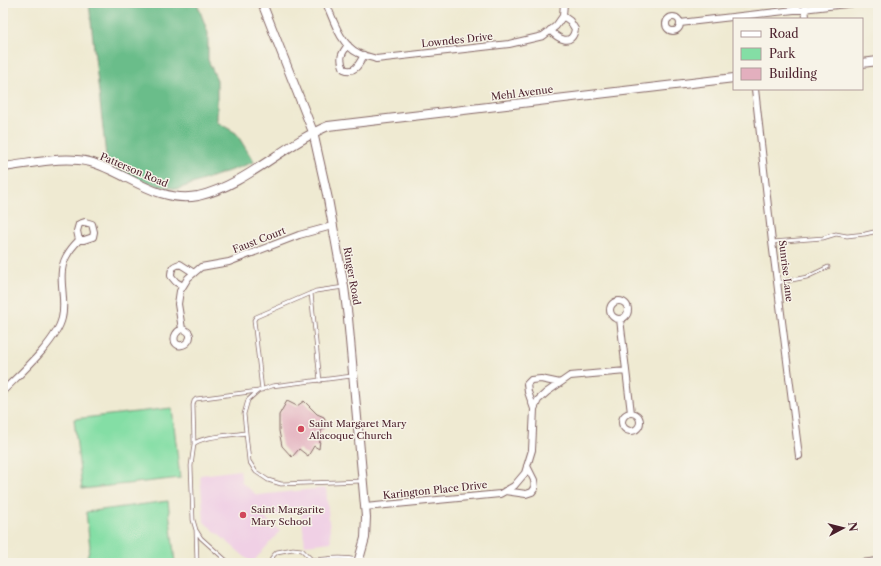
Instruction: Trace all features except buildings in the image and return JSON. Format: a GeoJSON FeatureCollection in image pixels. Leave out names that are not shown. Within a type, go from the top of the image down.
{"type":"FeatureCollection","features":[{"type":"Feature","properties":{"kind":"street","name":"Ringer Road"},"geometry":{"type":"LineString","coordinates":[[262,3],[313,132],[344,287],[348,314],[366,507],[365,538],[359,562]]}},
{"type":"Feature","properties":{"kind":"street","name":"Lowndes Drive"},"geometry":{"type":"LineString","coordinates":[[326,3],[340,36],[348,45],[358,54],[376,59],[509,44],[542,36],[556,26],[563,16]]}},
{"type":"Feature","properties":{"kind":"street"},"geometry":{"type":"LineString","coordinates":[[550,30],[562,40],[569,39],[574,34],[575,29],[570,21],[563,16],[564,3]]}},
{"type":"Feature","properties":{"kind":"street"},"geometry":{"type":"LineString","coordinates":[[680,23],[805,6],[854,3]]}},
{"type":"Feature","properties":{"kind":"street"},"geometry":{"type":"LineString","coordinates":[[805,6],[806,18]]}},
{"type":"Feature","properties":{"kind":"street"},"geometry":{"type":"LineString","coordinates":[[348,45],[342,52],[340,62],[344,69],[349,71],[354,70],[364,55]]}},
{"type":"Feature","properties":{"kind":"street"},"geometry":{"type":"LineString","coordinates":[[863,63],[878,61]]}},
{"type":"Feature","properties":{"kind":"street","name":"Mehl Avenue"},"geometry":{"type":"LineString","coordinates":[[313,132],[328,126],[733,78]]}},
{"type":"Feature","properties":{"kind":"street","name":"Sunrise Lane"},"geometry":{"type":"LineString","coordinates":[[755,90],[772,242],[799,456]]}},
{"type":"Feature","properties":{"kind":"street","name":"Patterson Road"},"geometry":{"type":"LineString","coordinates":[[3,167],[52,161],[79,160],[99,165],[164,194],[175,196],[192,196],[216,190],[231,183],[313,132]]}},
{"type":"Feature","properties":{"kind":"street","name":"Faust Court"},"geometry":{"type":"LineString","coordinates":[[182,286],[188,278],[201,267],[229,262],[299,235],[332,226]]}},
{"type":"Feature","properties":{"kind":"street"},"geometry":{"type":"LineString","coordinates":[[3,391],[48,344],[58,330],[62,317],[62,270],[66,257],[79,240]]}},
{"type":"Feature","properties":{"kind":"street"},"geometry":{"type":"LineString","coordinates":[[182,329],[178,304],[182,286],[171,276],[171,270],[174,266],[180,264],[194,273]]}},
{"type":"Feature","properties":{"kind":"street"},"geometry":{"type":"LineString","coordinates":[[620,318],[631,413]]}},
{"type":"Feature","properties":{"kind":"street"},"geometry":{"type":"LineString","coordinates":[[534,409],[538,400],[542,396],[570,376],[626,371]]}},
{"type":"Feature","properties":{"kind":"street","name":"Karington Place Drive"},"geometry":{"type":"LineString","coordinates":[[366,507],[500,494],[505,491],[519,481],[525,473],[532,450],[534,409],[527,384],[531,380],[546,380],[560,383]]}},
{"type":"Feature","properties":{"kind":"street","name":"Karington Place Drive"},"geometry":{"type":"LineString","coordinates":[[505,491],[526,494],[532,492],[535,488],[534,480],[527,466]]}},
{"type":"Feature","properties":{"kind":"street"},"geometry":{"type":"LineString","coordinates":[[861,563],[878,561]]}},
{"type":"Feature","properties":{"kind":"lane"},"geometry":{"type":"LineString","coordinates":[[772,242],[823,238],[836,234],[847,236],[878,231]]}},
{"type":"Feature","properties":{"kind":"lane"},"geometry":{"type":"LineString","coordinates":[[777,283],[807,277],[828,267]]}},
{"type":"Feature","properties":{"kind":"lane"},"geometry":{"type":"LineString","coordinates":[[260,390],[254,320],[256,317],[316,291],[344,287]]}},
{"type":"Feature","properties":{"kind":"lane"},"geometry":{"type":"LineString","coordinates":[[311,293],[320,381]]}},
{"type":"Feature","properties":{"kind":"lane"},"geometry":{"type":"LineString","coordinates":[[197,563],[196,530],[193,520],[191,466],[194,443],[194,401],[196,399],[260,390],[272,386],[354,376]]}},
{"type":"Feature","properties":{"kind":"lane"},"geometry":{"type":"LineString","coordinates":[[260,390],[248,400],[244,414],[249,461],[256,472],[268,480],[281,484],[363,481]]}},
{"type":"Feature","properties":{"kind":"lane"},"geometry":{"type":"LineString","coordinates":[[194,443],[200,440],[246,434]]}},
{"type":"Feature","properties":{"kind":"lane"},"geometry":{"type":"LineString","coordinates":[[196,530],[201,538],[229,563]]}},
{"type":"Feature","properties":{"kind":"lane"},"geometry":{"type":"LineString","coordinates":[[270,563],[273,556],[277,552],[293,549],[302,550],[312,560]]}},
{"type":"Feature","properties":{"kind":"lane"},"geometry":{"type":"LineString","coordinates":[[308,563],[312,560],[348,558],[359,562]]}},
{"type":"Feature","properties":{"kind":"shaded area","name":"Saint Margarite Mary School"},"geometry":{"type":"Polygon","coordinates":[[[240,470],[242,483],[257,495],[326,488],[331,542],[305,545],[301,512],[265,518],[280,531],[252,563],[204,522],[200,475],[240,470]]]}},
{"type":"Feature","properties":{"kind":"green space"},"geometry":{"type":"Polygon","coordinates":[[[89,3],[197,3],[208,33],[208,60],[217,80],[217,122],[236,133],[254,162],[178,189],[159,186],[138,179],[107,165],[89,3]]]}},
{"type":"Feature","properties":{"kind":"green space"},"geometry":{"type":"Polygon","coordinates":[[[172,408],[180,478],[82,489],[74,419],[172,408]]]}},
{"type":"Feature","properties":{"kind":"green space"},"geometry":{"type":"Polygon","coordinates":[[[168,501],[175,563],[94,563],[91,562],[91,558],[87,557],[90,547],[86,512],[168,501]]]}},
{"type":"Feature","properties":{"kind":"place","name":"Saint Margaret Mary Alacoque Church"},"geometry":{"type":"Point","coordinates":[301,429]}},
{"type":"Feature","properties":{"kind":"place","name":"Saint Margarite Mary School"},"geometry":{"type":"Point","coordinates":[243,515]}}]}
